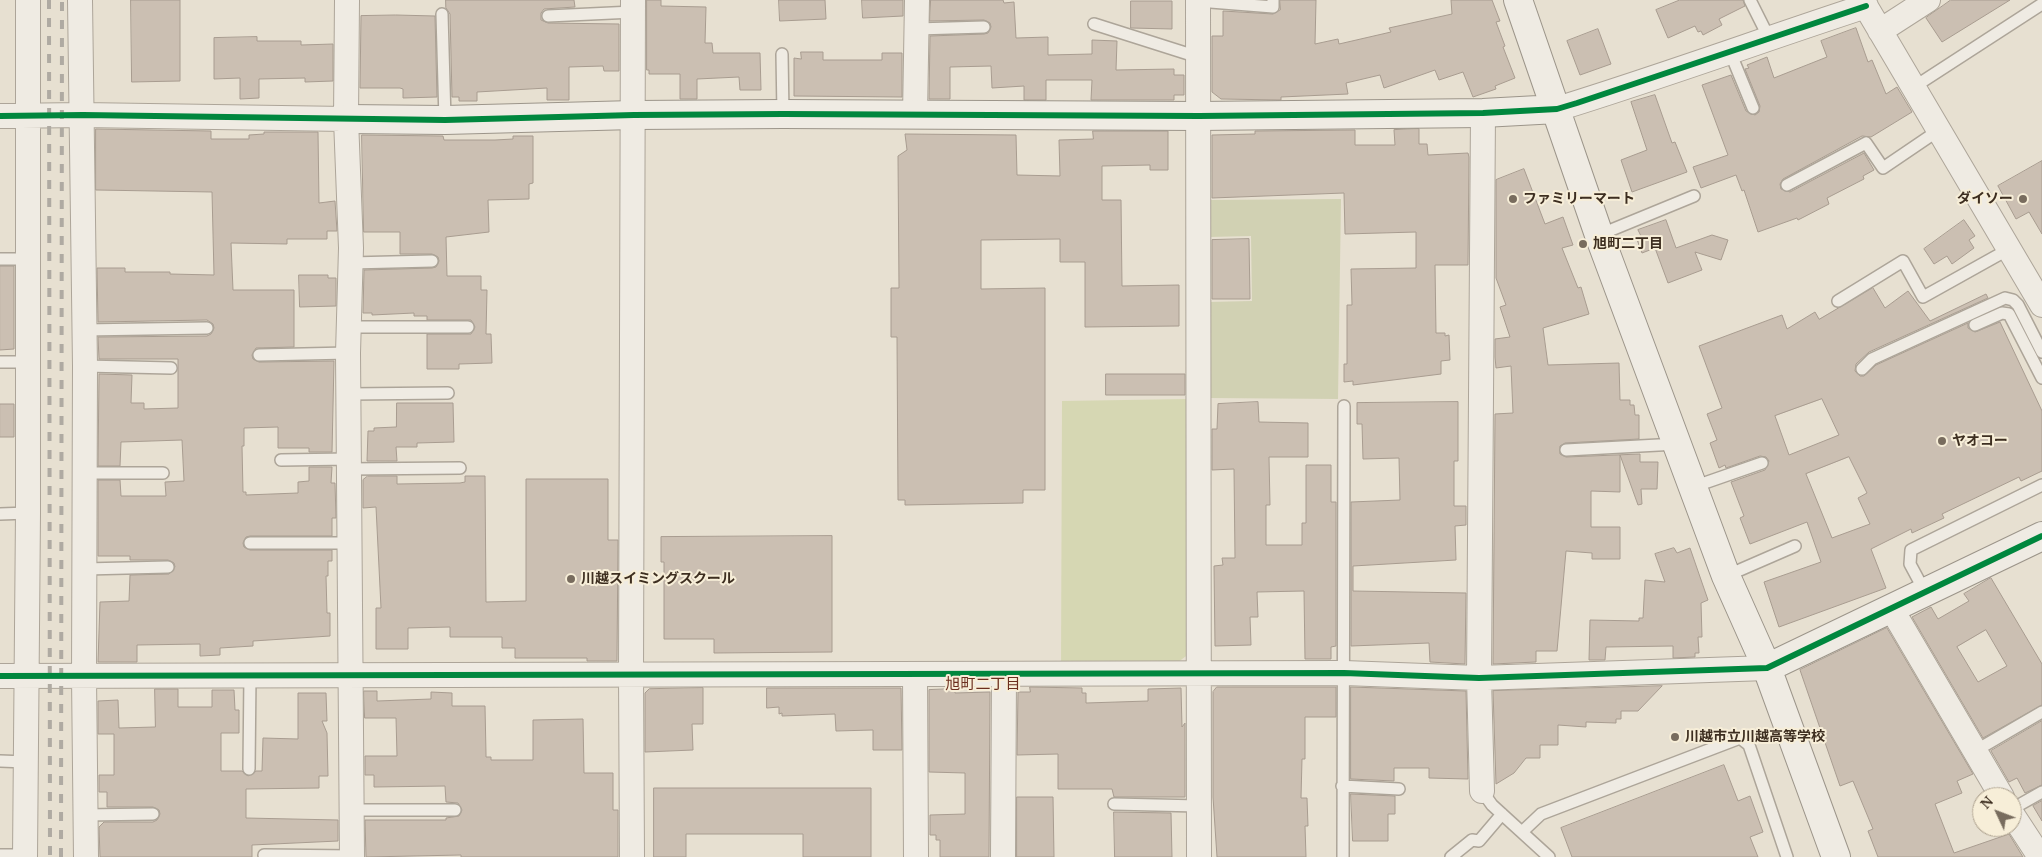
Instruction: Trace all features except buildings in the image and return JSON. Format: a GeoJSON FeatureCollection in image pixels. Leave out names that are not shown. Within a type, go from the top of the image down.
{"type":"FeatureCollection","features":[{"type":"Feature","properties":{"kind":"street"},"geometry":{"type":"LineString","coordinates":[[25,856],[28,513],[28,0]]}},
{"type":"Feature","properties":{"kind":"street"},"geometry":{"type":"LineString","coordinates":[[80,0],[85,366],[84,677],[86,857]]}},
{"type":"Feature","properties":{"kind":"street"},"geometry":{"type":"LineString","coordinates":[[347,0],[346,119],[351,263],[348,352],[350,394],[348,543],[352,856]]}},
{"type":"Feature","properties":{"kind":"street"},"geometry":{"type":"LineString","coordinates":[[915,115],[916,0]]}},
{"type":"Feature","properties":{"kind":"street"},"geometry":{"type":"LineString","coordinates":[[1198,0],[1199,857]]}},
{"type":"Feature","properties":{"kind":"street"},"geometry":{"type":"LineString","coordinates":[[1518,0],[1599,235],[1726,576],[1767,668],[1836,857]]}},
{"type":"Feature","properties":{"kind":"street"},"geometry":{"type":"LineString","coordinates":[[1880,31],[1928,0]]}},
{"type":"Feature","properties":{"kind":"street"},"geometry":{"type":"LineString","coordinates":[[0,116],[83,115],[445,120],[634,115],[783,114],[1199,116],[1483,114],[1557,109],[1730,52],[1864,3],[2042,305]]}},
{"type":"Feature","properties":{"kind":"street"},"geometry":{"type":"LineString","coordinates":[[632,857],[633,6]]}},
{"type":"Feature","properties":{"kind":"street"},"geometry":{"type":"LineString","coordinates":[[1482,791],[1479,678],[1483,114]]}},
{"type":"Feature","properties":{"kind":"street"},"geometry":{"type":"LineString","coordinates":[[0,676],[1344,673],[1479,678],[1767,668],[2042,536]]}},
{"type":"Feature","properties":{"kind":"street"},"geometry":{"type":"LineString","coordinates":[[1891,608],[1996,787]]}},
{"type":"Feature","properties":{"kind":"street"},"geometry":{"type":"LineString","coordinates":[[916,675],[916,857]]}},
{"type":"Feature","properties":{"kind":"street"},"geometry":{"type":"LineString","coordinates":[[1003,857],[1004,675]]}},
{"type":"Feature","properties":{"kind":"street"},"geometry":{"type":"LineString","coordinates":[[2022,829],[2040,857]]}},
{"type":"Feature","properties":{"kind":"lane"},"geometry":{"type":"LineString","coordinates":[[1198,0],[1273,7],[1273,0]]}},
{"type":"Feature","properties":{"kind":"lane"},"geometry":{"type":"LineString","coordinates":[[1750,0],[1769,38]]}},
{"type":"Feature","properties":{"kind":"lane"},"geometry":{"type":"LineString","coordinates":[[1914,88],[2042,4]]}},
{"type":"Feature","properties":{"kind":"lane"},"geometry":{"type":"LineString","coordinates":[[548,16],[633,6]]}},
{"type":"Feature","properties":{"kind":"lane"},"geometry":{"type":"LineString","coordinates":[[442,14],[445,120]]}},
{"type":"Feature","properties":{"kind":"lane"},"geometry":{"type":"LineString","coordinates":[[1094,24],[1198,57]]}},
{"type":"Feature","properties":{"kind":"lane"},"geometry":{"type":"LineString","coordinates":[[917,29],[984,28]]}},
{"type":"Feature","properties":{"kind":"lane"},"geometry":{"type":"LineString","coordinates":[[1730,52],[1753,108]]}},
{"type":"Feature","properties":{"kind":"lane"},"geometry":{"type":"LineString","coordinates":[[782,54],[783,114]]}},
{"type":"Feature","properties":{"kind":"lane"},"geometry":{"type":"LineString","coordinates":[[1787,185],[1866,143],[1884,168],[1939,130]]}},
{"type":"Feature","properties":{"kind":"lane"},"geometry":{"type":"LineString","coordinates":[[1599,235],[1694,196]]}},
{"type":"Feature","properties":{"kind":"lane"},"geometry":{"type":"LineString","coordinates":[[1838,301],[1903,262],[1923,297],[2009,248]]}},
{"type":"Feature","properties":{"kind":"lane"},"geometry":{"type":"LineString","coordinates":[[0,259],[28,259]]}},
{"type":"Feature","properties":{"kind":"lane"},"geometry":{"type":"LineString","coordinates":[[351,263],[432,261]]}},
{"type":"Feature","properties":{"kind":"lane"},"geometry":{"type":"LineString","coordinates":[[1862,369],[1872,359],[2005,298],[2018,305],[2042,352]]}},
{"type":"Feature","properties":{"kind":"lane"},"geometry":{"type":"LineString","coordinates":[[1975,325],[2002,314],[2009,314],[2042,378]]}},
{"type":"Feature","properties":{"kind":"lane"},"geometry":{"type":"LineString","coordinates":[[350,327],[468,327]]}},
{"type":"Feature","properties":{"kind":"lane"},"geometry":{"type":"LineString","coordinates":[[84,330],[207,328]]}},
{"type":"Feature","properties":{"kind":"lane"},"geometry":{"type":"LineString","coordinates":[[259,355],[348,352]]}},
{"type":"Feature","properties":{"kind":"lane"},"geometry":{"type":"LineString","coordinates":[[0,362],[27,362]]}},
{"type":"Feature","properties":{"kind":"lane"},"geometry":{"type":"LineString","coordinates":[[85,366],[171,368]]}},
{"type":"Feature","properties":{"kind":"lane"},"geometry":{"type":"LineString","coordinates":[[350,394],[448,393]]}},
{"type":"Feature","properties":{"kind":"lane"},"geometry":{"type":"LineString","coordinates":[[1343,857],[1344,406]]}},
{"type":"Feature","properties":{"kind":"lane"},"geometry":{"type":"LineString","coordinates":[[1566,450],[1678,444]]}},
{"type":"Feature","properties":{"kind":"lane"},"geometry":{"type":"LineString","coordinates":[[281,460],[460,468]]}},
{"type":"Feature","properties":{"kind":"lane"},"geometry":{"type":"LineString","coordinates":[[1693,487],[1762,463]]}},
{"type":"Feature","properties":{"kind":"lane"},"geometry":{"type":"LineString","coordinates":[[85,473],[163,473]]}},
{"type":"Feature","properties":{"kind":"lane"},"geometry":{"type":"LineString","coordinates":[[1925,592],[1910,564],[1911,550],[2042,485]]}},
{"type":"Feature","properties":{"kind":"lane"},"geometry":{"type":"LineString","coordinates":[[0,514],[28,513]]}},
{"type":"Feature","properties":{"kind":"lane"},"geometry":{"type":"LineString","coordinates":[[250,543],[348,543]]}},
{"type":"Feature","properties":{"kind":"lane"},"geometry":{"type":"LineString","coordinates":[[1726,576],[1795,546]]}},
{"type":"Feature","properties":{"kind":"lane"},"geometry":{"type":"LineString","coordinates":[[85,569],[168,567]]}},
{"type":"Feature","properties":{"kind":"lane"},"geometry":{"type":"LineString","coordinates":[[248,768],[250,675]]}},
{"type":"Feature","properties":{"kind":"lane"},"geometry":{"type":"LineString","coordinates":[[1975,751],[2042,712]]}},
{"type":"Feature","properties":{"kind":"lane"},"geometry":{"type":"LineString","coordinates":[[1523,831],[1541,814],[1740,738],[1749,745],[1787,857]]}},
{"type":"Feature","properties":{"kind":"lane"},"geometry":{"type":"LineString","coordinates":[[0,761],[26,762]]}},
{"type":"Feature","properties":{"kind":"lane"},"geometry":{"type":"LineString","coordinates":[[1342,786],[1399,789]]}},
{"type":"Feature","properties":{"kind":"lane"},"geometry":{"type":"LineString","coordinates":[[1482,791],[1492,805],[1523,831],[1549,857]]}},
{"type":"Feature","properties":{"kind":"lane"},"geometry":{"type":"LineString","coordinates":[[2022,803],[2042,792]]}},
{"type":"Feature","properties":{"kind":"lane"},"geometry":{"type":"LineString","coordinates":[[1114,804],[1198,806]]}},
{"type":"Feature","properties":{"kind":"lane"},"geometry":{"type":"LineString","coordinates":[[351,810],[455,810]]}},
{"type":"Feature","properties":{"kind":"lane"},"geometry":{"type":"LineString","coordinates":[[86,816],[153,814]]}},
{"type":"Feature","properties":{"kind":"lane"},"geometry":{"type":"LineString","coordinates":[[1452,857],[1472,840],[1479,840],[1502,814]]}},
{"type":"Feature","properties":{"kind":"lane"},"geometry":{"type":"LineString","coordinates":[[0,855],[25,856]]}},
{"type":"Feature","properties":{"kind":"lane"},"geometry":{"type":"LineString","coordinates":[[264,855],[352,856]]}},
{"type":"Feature","properties":{"kind":"green space"},"geometry":{"type":"Polygon","coordinates":[[[1341,199],[1338,399],[1209,398],[1208,302],[1252,301],[1251,236],[1209,237],[1209,200],[1341,199]]]}},
{"type":"Feature","properties":{"kind":"green space"},"geometry":{"type":"Polygon","coordinates":[[[1188,399],[1190,653],[1177,663],[1061,667],[1062,401],[1188,399]]]}},
{"type":"Feature","properties":{"kind":"railway"},"geometry":{"type":"LineString","coordinates":[[49,0],[50,857]]}},
{"type":"Feature","properties":{"kind":"railway"},"geometry":{"type":"LineString","coordinates":[[61,857],[62,0]]}},
{"type":"Feature","properties":{"kind":"cycle path"},"geometry":{"type":"LineString","coordinates":[[0,116],[83,115],[445,120],[634,115],[783,114],[1199,116],[1483,113],[1557,109],[1866,6]]}},
{"type":"Feature","properties":{"kind":"cycle path"},"geometry":{"type":"LineString","coordinates":[[0,676],[1344,673],[1479,678],[1767,668],[2042,536]]}},
{"type":"Feature","properties":{"kind":"place","name":"ファミリーマート"},"geometry":{"type":"Point","coordinates":[1513,199]}},
{"type":"Feature","properties":{"kind":"place","name":"ダイソー"},"geometry":{"type":"Point","coordinates":[2023,199]}},
{"type":"Feature","properties":{"kind":"place","name":"旭町二丁目"},"geometry":{"type":"Point","coordinates":[1583,244]}},
{"type":"Feature","properties":{"kind":"place","name":"ヤオコー"},"geometry":{"type":"Point","coordinates":[1942,441]}},
{"type":"Feature","properties":{"kind":"place","name":"川越スイミングスクール"},"geometry":{"type":"Point","coordinates":[571,579]}},
{"type":"Feature","properties":{"kind":"place","name":"川越市立川越高等学校"},"geometry":{"type":"Point","coordinates":[1675,737]}},
{"type":"Feature","properties":{"kind":"district","name":"旭町二丁目"},"geometry":{"type":"Point","coordinates":[983,685]}}]}
